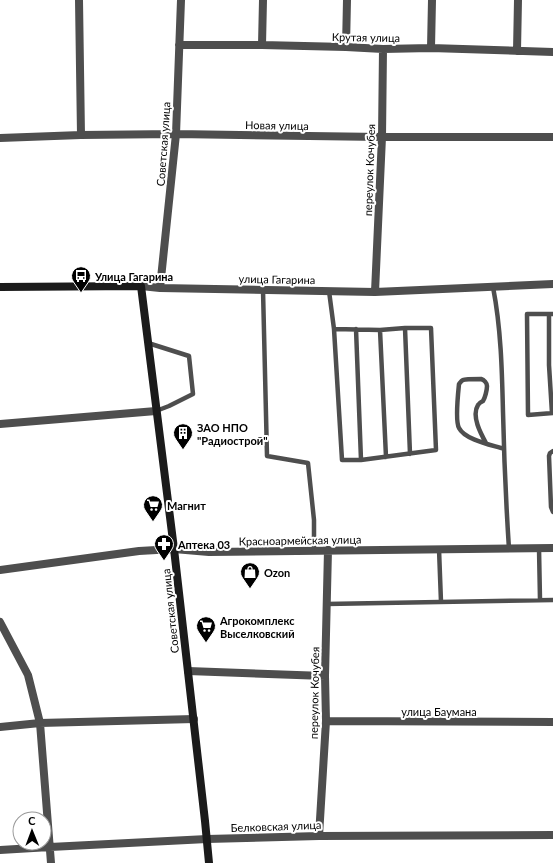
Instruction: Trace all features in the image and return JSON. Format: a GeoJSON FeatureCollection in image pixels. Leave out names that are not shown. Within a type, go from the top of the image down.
{"type":"FeatureCollection","features":[{"type":"Feature","properties":{"kind":"street"},"geometry":{"type":"LineString","coordinates":[[79,0],[81,135]]}},
{"type":"Feature","properties":{"kind":"street","name":"Советская улица"},"geometry":{"type":"LineString","coordinates":[[160,288],[176,134],[181,0]]}},
{"type":"Feature","properties":{"kind":"street"},"geometry":{"type":"LineString","coordinates":[[262,45],[263,0]]}},
{"type":"Feature","properties":{"kind":"street"},"geometry":{"type":"LineString","coordinates":[[346,47],[347,0]]}},
{"type":"Feature","properties":{"kind":"street"},"geometry":{"type":"LineString","coordinates":[[431,48],[432,0]]}},
{"type":"Feature","properties":{"kind":"street"},"geometry":{"type":"LineString","coordinates":[[517,51],[518,0]]}},
{"type":"Feature","properties":{"kind":"street","name":"Крутая улица"},"geometry":{"type":"LineString","coordinates":[[179,45],[262,45],[383,49],[431,48],[553,52]]}},
{"type":"Feature","properties":{"kind":"street","name":"переулок Кочубея"},"geometry":{"type":"LineString","coordinates":[[376,292],[382,138],[383,49]]}},
{"type":"Feature","properties":{"kind":"street","name":"Новая улица"},"geometry":{"type":"LineString","coordinates":[[0,138],[176,134],[382,138],[553,137]]}},
{"type":"Feature","properties":{"kind":"street","name":"улица Гагарина"},"geometry":{"type":"LineString","coordinates":[[0,287],[141,286],[160,288],[376,292],[553,284]]}},
{"type":"Feature","properties":{"kind":"street","name":"Советская улица"},"geometry":{"type":"LineString","coordinates":[[141,286],[174,549],[209,863]]}},
{"type":"Feature","properties":{"kind":"street"},"geometry":{"type":"LineString","coordinates":[[0,424],[156,411]]}},
{"type":"Feature","properties":{"kind":"street","name":"Красноармейская улица"},"geometry":{"type":"LineString","coordinates":[[0,570],[139,551],[174,549],[209,552],[553,548]]}},
{"type":"Feature","properties":{"kind":"street","name":"переулок Кочубея"},"geometry":{"type":"LineString","coordinates":[[319,836],[326,721],[325,676],[328,550]]}},
{"type":"Feature","properties":{"kind":"street"},"geometry":{"type":"LineString","coordinates":[[0,622],[28,675],[40,724],[47,811]]}},
{"type":"Feature","properties":{"kind":"street"},"geometry":{"type":"LineString","coordinates":[[188,671],[325,676]]}},
{"type":"Feature","properties":{"kind":"street"},"geometry":{"type":"LineString","coordinates":[[0,727],[40,724],[194,719]]}},
{"type":"Feature","properties":{"kind":"street","name":"улица Баумана"},"geometry":{"type":"LineString","coordinates":[[326,721],[553,722]]}},
{"type":"Feature","properties":{"kind":"street","name":"Белковская улица"},"geometry":{"type":"LineString","coordinates":[[52,846],[319,836],[553,835]]}},
{"type":"Feature","properties":{"kind":"street","name":"Белковская улица"},"geometry":{"type":"LineString","coordinates":[[0,850],[12,849]]}},
{"type":"Feature","properties":{"kind":"street"},"geometry":{"type":"LineString","coordinates":[[50,851],[51,863]]}},
{"type":"Feature","properties":{"kind":"lane"},"geometry":{"type":"LineString","coordinates":[[493,287],[496,301],[501,354],[509,549]]}},
{"type":"Feature","properties":{"kind":"lane"},"geometry":{"type":"LineString","coordinates":[[263,290],[267,456],[308,463],[314,520],[314,551]]}},
{"type":"Feature","properties":{"kind":"lane"},"geometry":{"type":"LineString","coordinates":[[329,291],[334,329],[342,460],[361,460],[436,450],[431,328],[380,330],[334,329]]}},
{"type":"Feature","properties":{"kind":"lane"},"geometry":{"type":"LineString","coordinates":[[526,314],[551,314],[552,413],[528,415],[526,314]]}},
{"type":"Feature","properties":{"kind":"lane"},"geometry":{"type":"LineString","coordinates":[[405,328],[410,454]]}},
{"type":"Feature","properties":{"kind":"lane"},"geometry":{"type":"LineString","coordinates":[[356,329],[361,460]]}},
{"type":"Feature","properties":{"kind":"lane"},"geometry":{"type":"LineString","coordinates":[[380,330],[386,457]]}},
{"type":"Feature","properties":{"kind":"lane"},"geometry":{"type":"LineString","coordinates":[[148,343],[188,356],[193,394],[156,411]]}},
{"type":"Feature","properties":{"kind":"lane"},"geometry":{"type":"LineString","coordinates":[[486,443],[476,421],[478,405],[485,397],[487,387],[485,381],[481,379],[462,380],[459,384],[458,428],[466,436],[486,443],[504,449]]}},
{"type":"Feature","properties":{"kind":"lane"},"geometry":{"type":"LineString","coordinates":[[553,451],[549,456],[551,507],[553,512]]}},
{"type":"Feature","properties":{"kind":"lane"},"geometry":{"type":"LineString","coordinates":[[539,548],[540,600]]}},
{"type":"Feature","properties":{"kind":"lane"},"geometry":{"type":"LineString","coordinates":[[439,549],[441,602]]}},
{"type":"Feature","properties":{"kind":"lane"},"geometry":{"type":"LineString","coordinates":[[326,604],[553,600]]}},
{"type":"Feature","properties":{"kind":"place","name":"Улица Гагарина"},"geometry":{"type":"Point","coordinates":[81,293]}},
{"type":"Feature","properties":{"kind":"place","name":"ЗАО НПО \"Радиострой\""},"geometry":{"type":"Point","coordinates":[183,450]}},
{"type":"Feature","properties":{"kind":"place","name":"Магнит"},"geometry":{"type":"Point","coordinates":[153,522]}},
{"type":"Feature","properties":{"kind":"place","name":"Аптека 03"},"geometry":{"type":"Point","coordinates":[164,561]}},
{"type":"Feature","properties":{"kind":"place","name":"Ozon"},"geometry":{"type":"Point","coordinates":[250,589]}},
{"type":"Feature","properties":{"kind":"place","name":"Агрокомплекс Выселковский"},"geometry":{"type":"Point","coordinates":[206,643]}}]}
